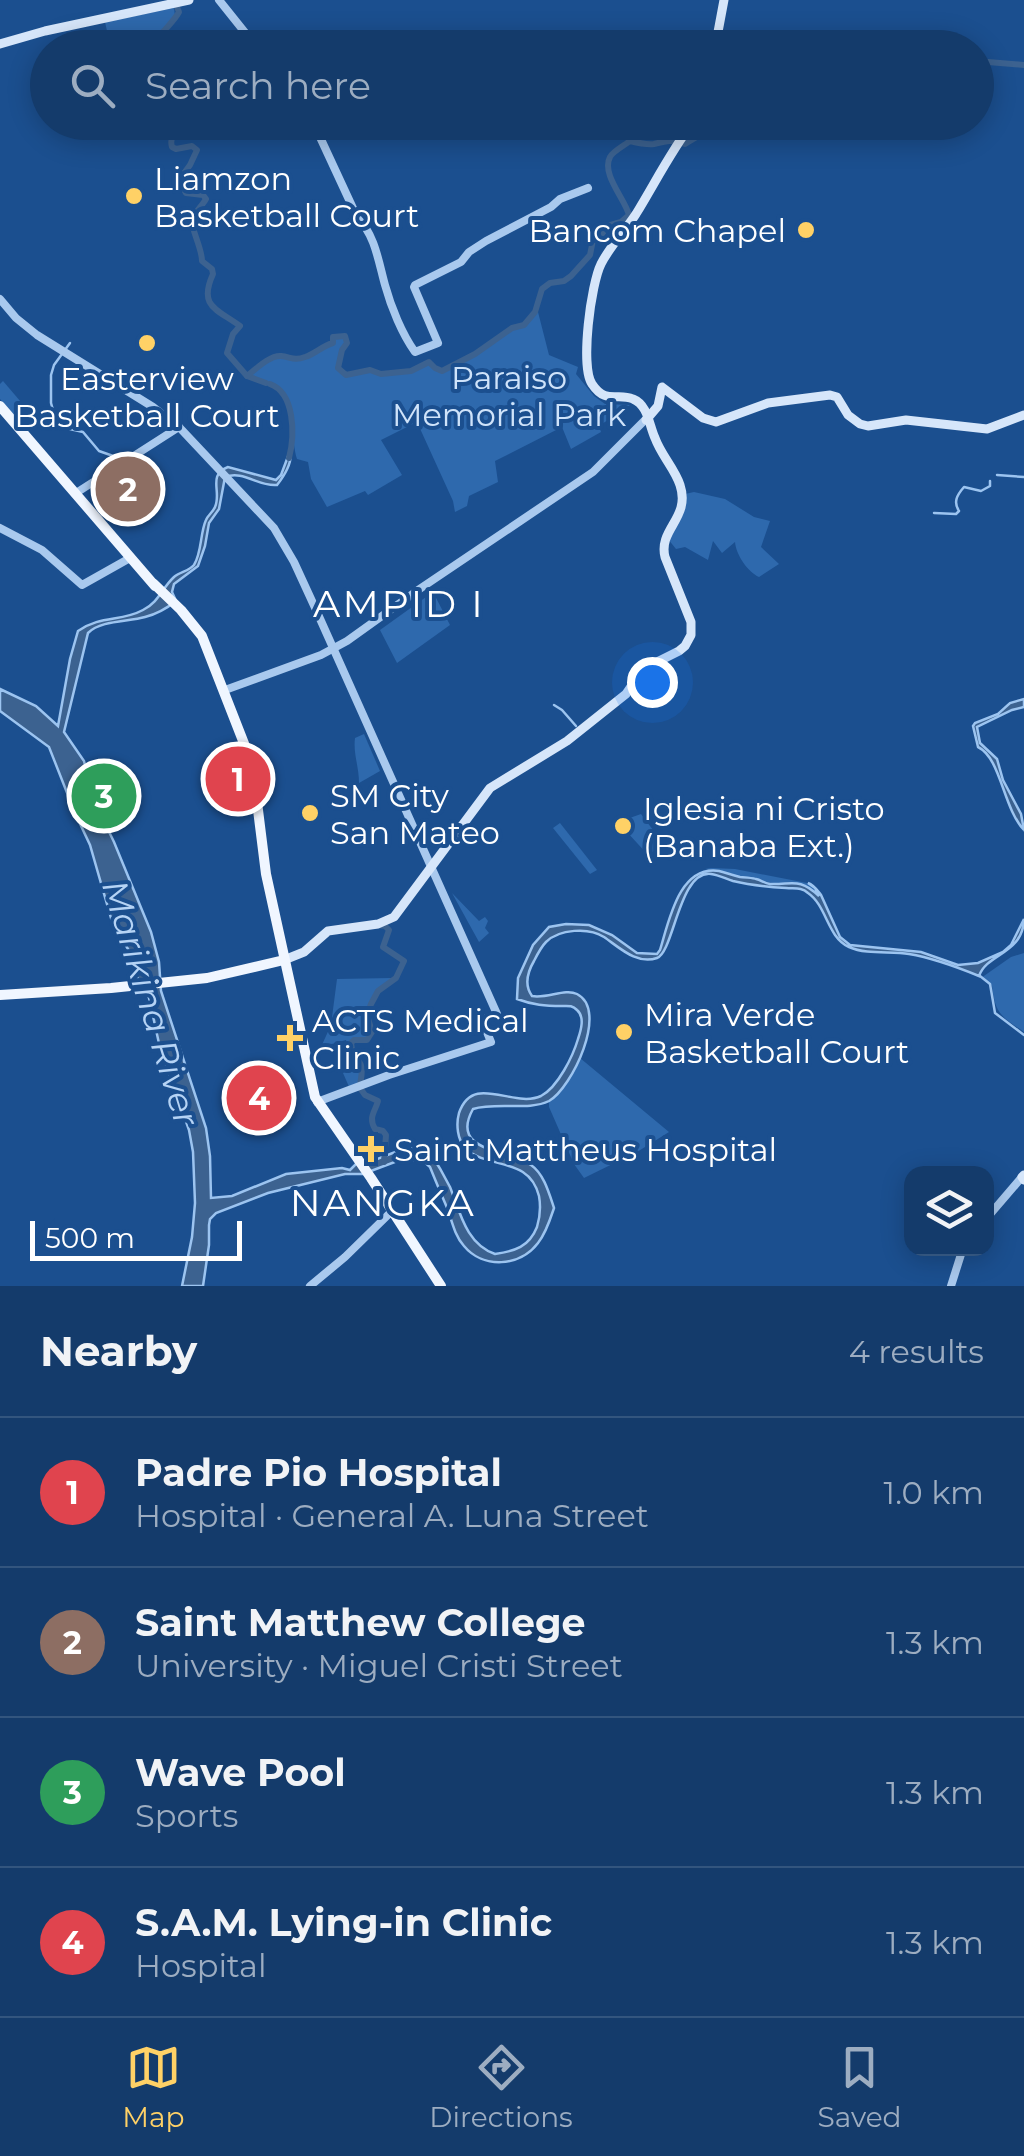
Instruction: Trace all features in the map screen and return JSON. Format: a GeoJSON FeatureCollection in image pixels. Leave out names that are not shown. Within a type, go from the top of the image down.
{"type":"FeatureCollection","features":[{"type":"Feature","properties":{"kind":"main road"},"geometry":{"type":"LineString","coordinates":[[50,30],[189,0]]}},
{"type":"Feature","properties":{"kind":"main road"},"geometry":{"type":"LineString","coordinates":[[720,30],[725,0]]}},
{"type":"Feature","properties":{"kind":"main road"},"geometry":{"type":"LineString","coordinates":[[0,44],[30,35]]}},
{"type":"Feature","properties":{"kind":"main road"},"geometry":{"type":"LineString","coordinates":[[0,994],[207,976],[283,958],[302,949],[328,926],[386,918],[494,784],[567,741],[626,694],[640,671],[685,646],[691,625],[663,546],[682,510],[682,490],[635,400],[605,396],[589,380],[586,365],[594,282],[602,261],[638,210],[678,140]]}},
{"type":"Feature","properties":{"kind":"main road"},"geometry":{"type":"LineString","coordinates":[[647,419],[658,406],[662,388],[702,418],[716,422],[768,403],[830,395],[837,397],[854,420],[868,426],[906,420],[987,429],[1024,414]]}},
{"type":"Feature","properties":{"kind":"main road"},"geometry":{"type":"LineString","coordinates":[[0,406],[202,636],[225,690],[250,768],[266,872],[312,1091],[440,1286]]}},
{"type":"Feature","properties":{"kind":"street"},"geometry":{"type":"LineString","coordinates":[[219,0],[243,30]]}},
{"type":"Feature","properties":{"kind":"street"},"geometry":{"type":"LineString","coordinates":[[321,140],[358,219],[366,226],[389,297],[414,352],[433,345],[414,287],[461,262],[486,241],[560,199],[588,188]]}},
{"type":"Feature","properties":{"kind":"street"},"geometry":{"type":"LineString","coordinates":[[0,299],[27,328],[179,427],[274,528],[334,649],[497,1014],[482,1020],[491,1042],[317,1102]]}},
{"type":"Feature","properties":{"kind":"street"},"geometry":{"type":"LineString","coordinates":[[225,690],[334,649],[594,472],[647,419]]}},
{"type":"Feature","properties":{"kind":"street"},"geometry":{"type":"LineString","coordinates":[[76,493],[179,427]]}},
{"type":"Feature","properties":{"kind":"street"},"geometry":{"type":"LineString","coordinates":[[0,528],[42,550],[82,585],[130,558]]}},
{"type":"Feature","properties":{"kind":"street"},"geometry":{"type":"LineString","coordinates":[[994,1210],[1023,1177]]}},
{"type":"Feature","properties":{"kind":"street"},"geometry":{"type":"LineString","coordinates":[[310,1286],[392,1211]]}},
{"type":"Feature","properties":{"kind":"street"},"geometry":{"type":"LineString","coordinates":[[952,1286],[961,1256]]}},
{"type":"Feature","properties":{"kind":"green space"},"geometry":{"type":"Polygon","coordinates":[[[174,8],[175,16],[163,30],[107,30],[105,22],[174,8]]]}},
{"type":"Feature","properties":{"kind":"green space","name":"Paraiso Memorial Park"},"geometry":{"type":"Polygon","coordinates":[[[538,312],[549,355],[578,367],[576,374],[605,404],[630,405],[599,426],[601,432],[571,449],[562,427],[495,461],[498,482],[469,496],[467,506],[455,512],[417,422],[381,440],[402,475],[368,495],[365,491],[327,507],[311,479],[308,462],[297,459],[283,392],[275,385],[247,376],[272,357],[305,358],[332,343],[333,337],[345,336],[347,343],[338,368],[346,375],[370,370],[381,374],[411,371],[429,362],[442,371],[512,328],[524,325],[538,312]]]}},
{"type":"Feature","properties":{"kind":"green space"},"geometry":{"type":"Polygon","coordinates":[[[3,381],[38,422],[27,431],[0,399],[3,381]]]}},
{"type":"Feature","properties":{"kind":"green space"},"geometry":{"type":"Polygon","coordinates":[[[694,492],[725,499],[754,517],[770,521],[761,547],[779,564],[759,577],[743,562],[735,542],[722,553],[713,541],[708,560],[685,547],[676,549],[668,539],[685,494],[694,492]]]}},
{"type":"Feature","properties":{"kind":"green space"},"geometry":{"type":"Polygon","coordinates":[[[433,592],[450,625],[397,663],[380,630],[433,592]]]}},
{"type":"Feature","properties":{"kind":"green space"},"geometry":{"type":"Polygon","coordinates":[[[364,734],[380,771],[359,783],[355,738],[364,734]]]}},
{"type":"Feature","properties":{"kind":"green space"},"geometry":{"type":"Polygon","coordinates":[[[641,814],[662,842],[649,856],[621,821],[641,814]]]}},
{"type":"Feature","properties":{"kind":"green space"},"geometry":{"type":"Polygon","coordinates":[[[560,823],[597,870],[590,874],[553,828],[560,823]]]}},
{"type":"Feature","properties":{"kind":"green space"},"geometry":{"type":"Polygon","coordinates":[[[705,869],[807,883],[819,898],[804,885],[772,883],[705,869]]]}},
{"type":"Feature","properties":{"kind":"green space"},"geometry":{"type":"Polygon","coordinates":[[[452,893],[479,921],[485,917],[488,921],[485,928],[489,933],[479,942],[452,893]]]}},
{"type":"Feature","properties":{"kind":"green space"},"geometry":{"type":"Polygon","coordinates":[[[1024,953],[1024,1032],[1001,1014],[992,986],[981,978],[1011,957],[1024,953]]]}},
{"type":"Feature","properties":{"kind":"green space"},"geometry":{"type":"Polygon","coordinates":[[[392,978],[374,995],[365,1014],[368,1038],[350,1042],[352,1057],[361,1070],[358,1085],[350,1089],[343,1073],[352,1068],[346,1040],[321,1047],[331,1025],[337,979],[392,978]]]}},
{"type":"Feature","properties":{"kind":"green space"},"geometry":{"type":"Polygon","coordinates":[[[580,1058],[669,1132],[584,1178],[549,1107],[549,1100],[567,1083],[580,1058]]]}},
{"type":"Feature","properties":{"kind":"water","name":"Marikina River"},"geometry":{"type":"Polygon","coordinates":[[[290,451],[291,455],[277,485],[232,475],[225,477],[219,509],[209,523],[198,566],[174,584],[176,601],[154,614],[107,624],[88,633],[64,732],[84,761],[94,801],[151,932],[161,991],[206,1128],[211,1198],[232,1196],[286,1174],[350,1170],[356,1164],[419,1148],[429,1151],[438,1164],[465,1226],[477,1243],[495,1254],[520,1247],[534,1234],[539,1219],[540,1200],[534,1183],[518,1169],[486,1160],[466,1149],[459,1137],[458,1122],[465,1101],[474,1095],[530,1099],[541,1096],[559,1078],[572,1054],[582,1024],[577,1010],[517,999],[518,978],[533,945],[549,927],[589,925],[637,953],[657,954],[678,897],[694,877],[705,871],[770,884],[801,884],[819,896],[815,888],[840,937],[850,945],[921,952],[958,965],[978,963],[1002,952],[979,976],[918,956],[863,951],[849,947],[836,936],[819,906],[805,891],[746,884],[711,874],[700,876],[684,897],[668,942],[657,958],[636,957],[604,937],[574,931],[558,934],[546,942],[530,970],[527,983],[532,996],[572,992],[586,1003],[589,1016],[584,1049],[568,1081],[549,1101],[473,1109],[468,1123],[474,1141],[531,1165],[546,1184],[554,1208],[543,1235],[530,1251],[501,1262],[481,1259],[472,1253],[456,1233],[430,1167],[422,1160],[400,1160],[363,1174],[345,1174],[268,1193],[216,1213],[210,1219],[203,1286],[182,1286],[195,1203],[193,1152],[160,1048],[149,998],[137,977],[133,957],[113,925],[90,845],[49,747],[0,711],[0,689],[36,706],[58,726],[78,631],[143,610],[174,577],[194,565],[204,525],[217,501],[218,475],[228,467],[276,480],[290,451]]]}},
{"type":"Feature","properties":{"kind":"water"},"geometry":{"type":"Polygon","coordinates":[[[1024,699],[1024,707],[977,727],[980,743],[997,759],[1024,830],[992,762],[978,747],[973,726],[998,714],[1010,703],[1024,699]]]}},
{"type":"Feature","properties":{"kind":"water"},"geometry":{"type":"Polygon","coordinates":[[[1024,919],[1018,939],[1004,951],[1024,919]]]}},
{"type":"Feature","properties":{"kind":"waterway"},"geometry":{"type":"LineString","coordinates":[[165,30],[179,12],[177,7]]}},
{"type":"Feature","properties":{"kind":"waterway"},"geometry":{"type":"LineString","coordinates":[[994,62],[1024,65]]}},
{"type":"Feature","properties":{"kind":"waterway"},"geometry":{"type":"LineString","coordinates":[[172,140],[176,149],[192,146],[197,150],[179,180],[186,193],[206,199],[194,215],[193,228],[202,261],[212,269],[209,300],[217,311],[240,326],[227,353],[247,376],[266,383]]}},
{"type":"Feature","properties":{"kind":"waterway"},"geometry":{"type":"LineString","coordinates":[[247,376],[272,358],[309,356],[333,343],[333,337],[345,336],[347,343],[338,368],[346,375],[370,370],[381,374],[411,371],[429,362],[442,371],[475,354],[512,328],[524,325],[535,312],[542,289],[571,276],[590,255],[593,240],[598,241],[607,226],[629,215],[611,179],[608,164],[613,153],[630,141],[685,144],[692,140]]}},
{"type":"Feature","properties":{"kind":"waterway"},"geometry":{"type":"LineString","coordinates":[[70,343],[51,375],[51,403],[57,424],[83,432],[99,451],[116,457],[118,463]]}},
{"type":"Feature","properties":{"kind":"waterway"},"geometry":{"type":"LineString","coordinates":[[270,384],[289,405],[289,458]]}},
{"type":"Feature","properties":{"kind":"waterway"},"geometry":{"type":"LineString","coordinates":[[997,475],[1024,477]]}},
{"type":"Feature","properties":{"kind":"waterway"},"geometry":{"type":"LineString","coordinates":[[934,513],[956,514],[957,499],[964,487],[981,491],[990,486],[990,481]]}},
{"type":"Feature","properties":{"kind":"waterway"},"geometry":{"type":"LineString","coordinates":[[554,705],[576,726]]}},
{"type":"Feature","properties":{"kind":"waterway"},"geometry":{"type":"LineString","coordinates":[[360,1085],[361,1065],[353,1056],[351,1043],[367,1040],[372,1032],[367,1015],[371,1004],[378,991],[396,978],[404,961],[383,947],[389,930],[379,925]]}},
{"type":"Feature","properties":{"kind":"waterway"},"geometry":{"type":"LineString","coordinates":[[980,976],[990,984],[995,1013],[1024,1035]]}},
{"type":"Feature","properties":{"kind":"waterway"},"geometry":{"type":"LineString","coordinates":[[360,1088],[378,1101],[372,1121],[375,1129],[386,1135],[384,1162]]}},
{"type":"Feature","properties":{"kind":"place","name":"Liamzon Basketball Court"},"geometry":{"type":"Point","coordinates":[134,196]}},
{"type":"Feature","properties":{"kind":"place","name":"Bancom Chapel"},"geometry":{"type":"Point","coordinates":[806,230]}},
{"type":"Feature","properties":{"kind":"place","name":"Easterview Basketball Court"},"geometry":{"type":"Point","coordinates":[147,343]}},
{"type":"Feature","properties":{"kind":"place","name":"Saint Matthew College"},"geometry":{"type":"Point","coordinates":[128,489]}},
{"type":"Feature","properties":{"kind":"place","name":"Padre Pio Hospital"},"geometry":{"type":"Point","coordinates":[238,779]}},
{"type":"Feature","properties":{"kind":"place","name":"Wave Pool"},"geometry":{"type":"Point","coordinates":[104,796]}},
{"type":"Feature","properties":{"kind":"place","name":"SM City San Mateo"},"geometry":{"type":"Point","coordinates":[310,813]}},
{"type":"Feature","properties":{"kind":"place","name":"Iglesia ni Cristo (Banaba Ext.)"},"geometry":{"type":"Point","coordinates":[623,826]}},
{"type":"Feature","properties":{"kind":"place","name":"Mira Verde Basketball Court"},"geometry":{"type":"Point","coordinates":[624,1032]}},
{"type":"Feature","properties":{"kind":"place","name":"ACTS Medical Clinic"},"geometry":{"type":"Point","coordinates":[290,1038]}},
{"type":"Feature","properties":{"kind":"place","name":"S.A.M. Lying-in Clinic"},"geometry":{"type":"Point","coordinates":[259,1098]}},
{"type":"Feature","properties":{"kind":"place","name":"Saint Mattheus Hospital"},"geometry":{"type":"Point","coordinates":[371,1149]}},
{"type":"Feature","properties":{"kind":"district","name":"AMPID I"},"geometry":{"type":"Point","coordinates":[399,603]}},
{"type":"Feature","properties":{"kind":"district","name":"NANGKA"},"geometry":{"type":"Point","coordinates":[383,1202]}}]}
